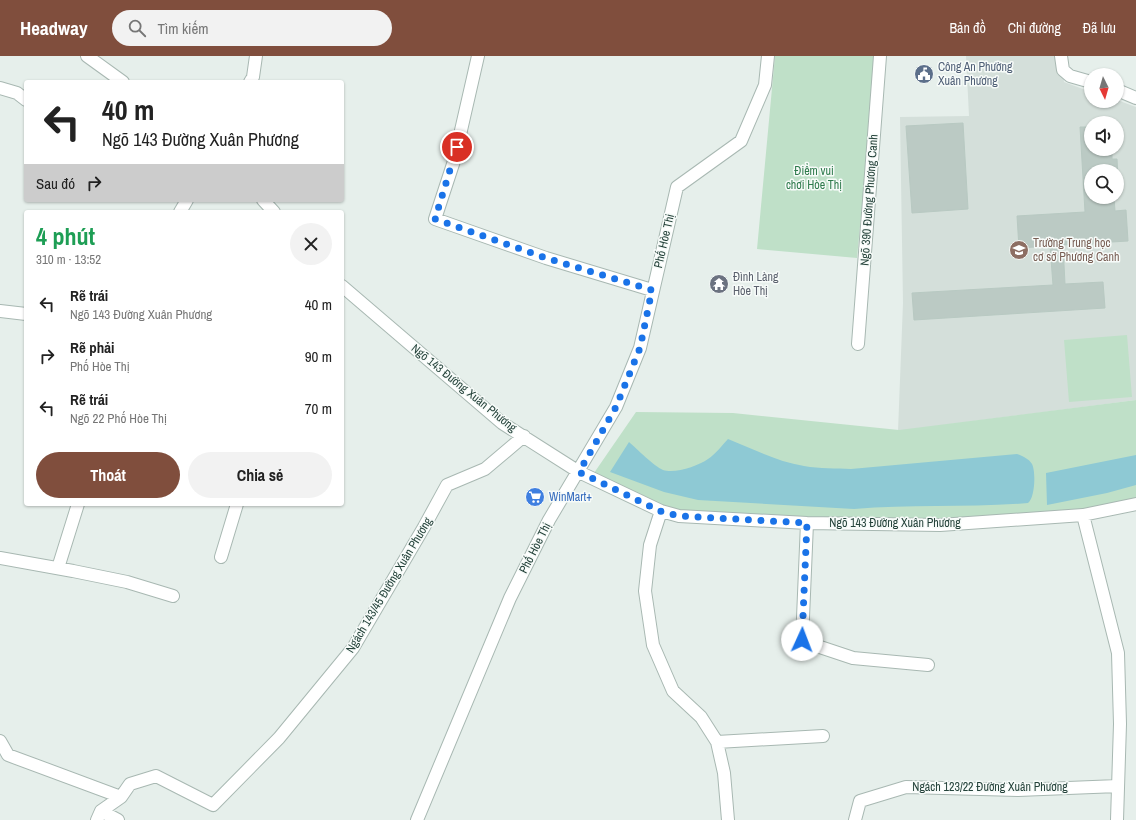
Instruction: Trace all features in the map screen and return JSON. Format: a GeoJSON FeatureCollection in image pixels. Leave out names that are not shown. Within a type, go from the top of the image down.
{"type":"FeatureCollection","features":[{"type":"Feature","properties":{"kind":"street"},"geometry":{"type":"LineString","coordinates":[[87,56],[120,80]]}},
{"type":"Feature","properties":{"kind":"street"},"geometry":{"type":"LineString","coordinates":[[251,80],[256,56]]}},
{"type":"Feature","properties":{"kind":"street"},"geometry":{"type":"LineString","coordinates":[[478,56],[454,161],[435,219],[546,258],[652,290]]}},
{"type":"Feature","properties":{"kind":"street","name":"Phố Hòe Thị"},"geometry":{"type":"LineString","coordinates":[[417,820],[510,598],[549,520],[579,472],[619,400],[640,348],[652,290],[677,187],[741,141],[765,85],[768,56]]}},
{"type":"Feature","properties":{"kind":"street","name":"Ngõ 390 Đường Phương Canh"},"geometry":{"type":"LineString","coordinates":[[858,344],[880,56]]}},
{"type":"Feature","properties":{"kind":"street"},"geometry":{"type":"LineString","coordinates":[[1061,56],[1063,70],[1070,76],[1084,80]]}},
{"type":"Feature","properties":{"kind":"street"},"geometry":{"type":"LineString","coordinates":[[0,88],[17,93],[24,98]]}},
{"type":"Feature","properties":{"kind":"street"},"geometry":{"type":"LineString","coordinates":[[1124,93],[1136,98]]}},
{"type":"Feature","properties":{"kind":"street"},"geometry":{"type":"LineString","coordinates":[[264,202],[272,210]]}},
{"type":"Feature","properties":{"kind":"street","name":"Ngõ 143 Đường Xuân Phương"},"geometry":{"type":"LineString","coordinates":[[344,288],[502,423],[579,472],[660,511],[679,516],[807,523],[940,525],[1083,515],[1136,504]]}},
{"type":"Feature","properties":{"kind":"street"},"geometry":{"type":"LineString","coordinates":[[0,311],[24,314]]}},
{"type":"Feature","properties":{"kind":"street","name":"Ngách 143/45 Đường Xuân Phương"},"geometry":{"type":"LineString","coordinates":[[99,816],[121,797],[130,784],[156,776],[213,805],[279,738],[353,648],[447,485],[485,469],[524,436]]}},
{"type":"Feature","properties":{"kind":"street"},"geometry":{"type":"LineString","coordinates":[[58,568],[77,506]]}},
{"type":"Feature","properties":{"kind":"street"},"geometry":{"type":"LineString","coordinates":[[220,557],[236,506]]}},
{"type":"Feature","properties":{"kind":"street"},"geometry":{"type":"LineString","coordinates":[[660,511],[650,546],[645,591],[653,645],[673,691],[701,717],[717,742],[724,773],[728,820]]}},
{"type":"Feature","properties":{"kind":"street"},"geometry":{"type":"LineString","coordinates":[[1083,515],[1118,653],[1120,724],[1117,820]]}},
{"type":"Feature","properties":{"kind":"street"},"geometry":{"type":"LineString","coordinates":[[807,523],[802,640],[853,658],[928,665]]}},
{"type":"Feature","properties":{"kind":"street"},"geometry":{"type":"LineString","coordinates":[[0,558],[127,582],[173,596]]}},
{"type":"Feature","properties":{"kind":"street"},"geometry":{"type":"LineString","coordinates":[[717,742],[823,736]]}},
{"type":"Feature","properties":{"kind":"street"},"geometry":{"type":"LineString","coordinates":[[0,740],[8,755],[121,797]]}},
{"type":"Feature","properties":{"kind":"street","name":"Ngách 123/22 Đường Xuân Phương"},"geometry":{"type":"LineString","coordinates":[[855,820],[860,801],[906,787],[1018,790],[1118,786]]}},
{"type":"Feature","properties":{"kind":"street"},"geometry":{"type":"LineString","coordinates":[[99,816],[118,820]]}},
{"type":"Feature","properties":{"kind":"shaded area","name":"Trường Trung học cơ sở Phương Canh"},"geometry":{"type":"Polygon","coordinates":[[[966,56],[1061,56],[1064,82],[1084,89],[1084,108],[1124,108],[1124,103],[1136,107],[1136,400],[898,431],[903,303],[900,117],[969,116],[966,56]]]}},
{"type":"Feature","properties":{"kind":"green space","name":"Điểm vui chơi Hòe Thị"},"geometry":{"type":"Polygon","coordinates":[[[775,56],[876,56],[857,258],[757,249],[775,56]]]}},
{"type":"Feature","properties":{"kind":"green space"},"geometry":{"type":"Polygon","coordinates":[[[1127,335],[1132,397],[1069,402],[1064,340],[1127,335]]]}},
{"type":"Feature","properties":{"kind":"green space"},"geometry":{"type":"Polygon","coordinates":[[[1136,400],[1136,499],[1084,510],[939,524],[813,520],[668,510],[594,473],[636,412],[733,413],[899,430],[1136,400]]]}},
{"type":"Feature","properties":{"kind":"water"},"geometry":{"type":"Polygon","coordinates":[[[728,439],[785,462],[822,468],[851,469],[1017,454],[1026,458],[1032,464],[1034,485],[1032,496],[1028,503],[854,509],[698,500],[664,492],[610,472],[629,442],[659,468],[674,471],[693,467],[704,462],[714,455],[728,439]]]}},
{"type":"Feature","properties":{"kind":"water"},"geometry":{"type":"Polygon","coordinates":[[[1136,455],[1136,485],[1107,493],[1047,505],[1046,473],[1136,455]]]}},
{"type":"Feature","properties":{"kind":"building"},"geometry":{"type":"Polygon","coordinates":[[[963,123],[968,209],[912,213],[906,126],[963,123]]]}},
{"type":"Feature","properties":{"kind":"building","name":"Trường Trung học cơ sở Phương Canh"},"geometry":{"type":"Polygon","coordinates":[[[1080,127],[1084,127],[1084,156],[1112,156],[1112,159],[1117,159],[1117,164],[1084,164],[1084,195],[1080,127]]]}},
{"type":"Feature","properties":{"kind":"building","name":"Trường Trung học cơ sở Phương Canh"},"geometry":{"type":"Polygon","coordinates":[[[1085,204],[1114,204],[1115,211],[1126,210],[1128,241],[1063,245],[1065,284],[1103,282],[1105,308],[914,320],[912,293],[1053,285],[1050,246],[1019,248],[1017,216],[1085,212],[1085,204]]]}},
{"type":"Feature","properties":{"kind":"place","name":"Công An Phường Xuân Phương"},"geometry":{"type":"Point","coordinates":[924,74]}},
{"type":"Feature","properties":{"kind":"place","name":"Trường Trung học cơ sở Phương Canh"},"geometry":{"type":"Point","coordinates":[1019,250]}},
{"type":"Feature","properties":{"kind":"place","name":"Đình Làng Hòe Thị"},"geometry":{"type":"Point","coordinates":[719,284]}},
{"type":"Feature","properties":{"kind":"place","name":"WinMart+"},"geometry":{"type":"Point","coordinates":[535,497]}},
{"type":"Feature","properties":{"kind":"route"},"geometry":{"type":"LineString","coordinates":[[457,147],[454,161],[435,219],[546,258],[652,290],[640,348],[616,407],[579,472],[660,511],[679,516],[807,523],[802,640]]}}]}
